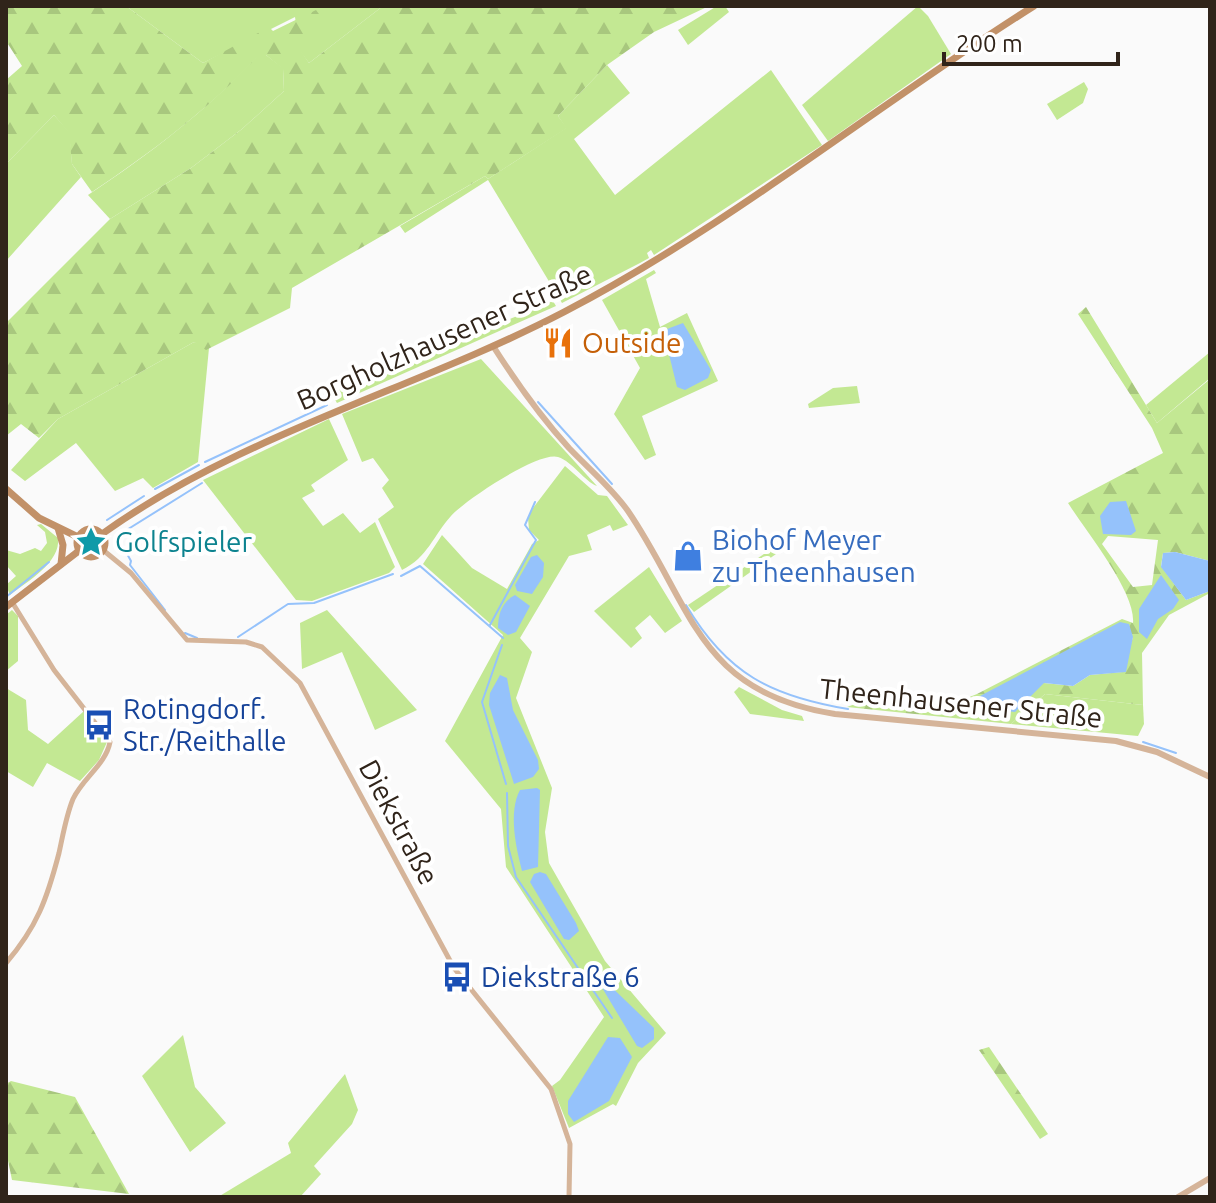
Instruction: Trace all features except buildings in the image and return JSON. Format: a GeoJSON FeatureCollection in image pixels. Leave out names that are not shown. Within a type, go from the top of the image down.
{"type":"FeatureCollection","features":[{"type":"Feature","properties":{"kind":"main road","name":"Borgholzhausener Straße"},"geometry":{"type":"LineString","coordinates":[[102,534],[154,500],[254,447],[493,346],[587,300],[719,223],[1034,6]]}},
{"type":"Feature","properties":{"kind":"main road"},"geometry":{"type":"LineString","coordinates":[[6,489],[30,512],[78,537]]}},
{"type":"Feature","properties":{"kind":"main road"},"geometry":{"type":"LineString","coordinates":[[58,528],[63,545],[61,564]]}},
{"type":"Feature","properties":{"kind":"main road"},"geometry":{"type":"LineString","coordinates":[[90,529],[102,534],[103,550],[91,557],[80,550],[78,537],[90,529]]}},
{"type":"Feature","properties":{"kind":"main road"},"geometry":{"type":"LineString","coordinates":[[9,604],[80,550]]}},
{"type":"Feature","properties":{"kind":"street","name":"Theenhausener Straße"},"geometry":{"type":"LineString","coordinates":[[493,346],[529,401],[627,510],[678,605],[705,643],[757,689],[795,705],[835,714],[1116,741],[1157,752],[1210,777]]}},
{"type":"Feature","properties":{"kind":"street","name":"Diekstraße"},"geometry":{"type":"LineString","coordinates":[[103,550],[131,573],[187,640],[246,642],[262,647],[300,683],[454,968],[551,1089],[570,1144],[569,1197]]}},
{"type":"Feature","properties":{"kind":"street"},"geometry":{"type":"LineString","coordinates":[[6,963],[30,936],[39,918],[69,809],[82,783],[107,752],[110,742],[54,670],[9,604]]}},
{"type":"Feature","properties":{"kind":"street"},"geometry":{"type":"LineString","coordinates":[[1178,1197],[1210,1178]]}},
{"type":"Feature","properties":{"kind":"green space"},"geometry":{"type":"Polygon","coordinates":[[[6,6],[126,6],[203,63],[269,27],[273,31],[316,10],[327,25],[301,51],[309,63],[383,6],[709,6],[654,32],[607,65],[558,116],[567,128],[488,179],[485,176],[292,288],[290,308],[206,350],[194,342],[58,419],[39,438],[21,424],[6,436],[6,323],[110,219],[191,168],[242,129],[284,91],[283,69],[266,55],[259,55],[180,128],[92,192],[72,164],[69,133],[54,115],[6,164],[6,80],[22,66],[6,41],[6,6]]]}},
{"type":"Feature","properties":{"kind":"green space"},"geometry":{"type":"Polygon","coordinates":[[[126,6],[383,6],[309,63],[300,51],[295,17],[203,63],[126,6]]]}},
{"type":"Feature","properties":{"kind":"green space"},"geometry":{"type":"Polygon","coordinates":[[[717,6],[725,6],[729,12],[688,45],[678,30],[717,6]]]}},
{"type":"Feature","properties":{"kind":"green space"},"geometry":{"type":"Polygon","coordinates":[[[918,6],[928,16],[951,54],[828,141],[802,105],[918,6]]]}},
{"type":"Feature","properties":{"kind":"green space"},"geometry":{"type":"Polygon","coordinates":[[[259,54],[266,55],[283,68],[284,91],[242,129],[191,168],[110,219],[88,195],[178,130],[220,94],[259,54]]]}},
{"type":"Feature","properties":{"kind":"green space"},"geometry":{"type":"Polygon","coordinates":[[[607,65],[630,93],[574,139],[615,195],[771,70],[822,145],[654,255],[651,250],[647,253],[649,258],[562,303],[488,180],[405,233],[400,226],[485,176],[488,179],[566,128],[558,116],[607,65]]]}},
{"type":"Feature","properties":{"kind":"green space"},"geometry":{"type":"Polygon","coordinates":[[[1084,82],[1088,89],[1083,103],[1057,120],[1047,104],[1084,82]]]}},
{"type":"Feature","properties":{"kind":"green space"},"geometry":{"type":"Polygon","coordinates":[[[54,115],[70,133],[72,164],[81,177],[6,261],[6,164],[54,115]]]}},
{"type":"Feature","properties":{"kind":"green space"},"geometry":{"type":"Polygon","coordinates":[[[654,270],[656,273],[646,279],[660,327],[687,313],[718,381],[642,416],[656,455],[645,460],[614,414],[640,368],[602,300],[654,270]]]}},
{"type":"Feature","properties":{"kind":"green space"},"geometry":{"type":"Polygon","coordinates":[[[553,301],[556,306],[337,403],[331,393],[553,301]]]}},
{"type":"Feature","properties":{"kind":"green space"},"geometry":{"type":"Polygon","coordinates":[[[1086,307],[1157,423],[1210,379],[1210,561],[1175,552],[1163,553],[1161,566],[1186,600],[1210,593],[1169,615],[1142,653],[1143,705],[1045,694],[1011,724],[847,707],[863,701],[944,707],[977,694],[1122,619],[1133,623],[1132,610],[1118,579],[1068,503],[1163,453],[1152,428],[1078,314],[1086,307]],[[1108,536],[1102,544],[1133,587],[1152,585],[1158,540],[1108,536]],[[1133,637],[1044,683],[1073,686],[1090,675],[1122,672],[1133,637]]]}},
{"type":"Feature","properties":{"kind":"green space"},"geometry":{"type":"Polygon","coordinates":[[[194,342],[209,348],[198,462],[153,488],[143,478],[115,491],[76,443],[25,481],[11,470],[58,419],[194,342]]]}},
{"type":"Feature","properties":{"kind":"green space"},"geometry":{"type":"Polygon","coordinates":[[[1210,352],[1210,378],[1157,423],[1146,405],[1210,352]]]}},
{"type":"Feature","properties":{"kind":"green space"},"geometry":{"type":"Polygon","coordinates":[[[481,359],[597,486],[558,457],[535,461],[503,478],[459,509],[424,552],[402,570],[378,519],[394,507],[382,488],[389,480],[373,458],[362,462],[342,414],[481,359]]]}},
{"type":"Feature","properties":{"kind":"green space"},"geometry":{"type":"Polygon","coordinates":[[[857,386],[860,403],[809,408],[808,404],[833,388],[857,386]]]}},
{"type":"Feature","properties":{"kind":"green space"},"geometry":{"type":"Polygon","coordinates":[[[329,419],[348,460],[311,485],[315,491],[302,498],[323,526],[343,513],[360,533],[375,522],[395,567],[389,573],[312,601],[296,600],[203,480],[329,419]]]}},
{"type":"Feature","properties":{"kind":"green space"},"geometry":{"type":"Polygon","coordinates":[[[565,466],[598,495],[607,496],[628,525],[613,531],[610,525],[587,535],[592,550],[569,556],[520,638],[532,652],[516,698],[552,788],[545,832],[549,863],[605,961],[666,1033],[638,1063],[616,1106],[613,1104],[569,1128],[552,1086],[560,1080],[604,1017],[506,867],[501,809],[445,741],[503,635],[423,564],[442,535],[472,568],[507,589],[532,544],[539,540],[529,530],[528,518],[565,466]]]}},
{"type":"Feature","properties":{"kind":"green space"},"geometry":{"type":"Polygon","coordinates":[[[41,524],[58,538],[58,547],[42,570],[10,595],[6,585],[16,576],[6,565],[6,550],[20,554],[35,548],[41,551],[47,543],[45,532],[37,525],[41,524]]]}},
{"type":"Feature","properties":{"kind":"green space"},"geometry":{"type":"Polygon","coordinates":[[[770,550],[776,554],[694,612],[688,605],[770,550]]]}},
{"type":"Feature","properties":{"kind":"green space"},"geometry":{"type":"Polygon","coordinates":[[[649,567],[682,621],[665,633],[650,615],[635,628],[642,638],[631,648],[594,611],[649,567]]]}},
{"type":"Feature","properties":{"kind":"green space"},"geometry":{"type":"Polygon","coordinates":[[[12,610],[18,616],[18,661],[6,671],[6,615],[12,610]]]}},
{"type":"Feature","properties":{"kind":"green space"},"geometry":{"type":"Polygon","coordinates":[[[327,610],[417,710],[375,730],[342,652],[302,669],[300,623],[327,610]]]}},
{"type":"Feature","properties":{"kind":"green space"},"geometry":{"type":"Polygon","coordinates":[[[739,687],[782,710],[802,716],[804,721],[750,714],[734,692],[739,687]]]}},
{"type":"Feature","properties":{"kind":"green space"},"geometry":{"type":"Polygon","coordinates":[[[6,688],[26,700],[28,730],[48,744],[84,711],[107,742],[99,760],[80,781],[47,763],[33,787],[6,771],[6,688]]]}},
{"type":"Feature","properties":{"kind":"green space"},"geometry":{"type":"Polygon","coordinates":[[[1045,694],[1143,705],[1144,724],[1138,736],[1011,724],[1045,694]]]}},
{"type":"Feature","properties":{"kind":"green space"},"geometry":{"type":"Polygon","coordinates":[[[183,1035],[195,1087],[226,1123],[190,1152],[142,1076],[183,1035]]]}},
{"type":"Feature","properties":{"kind":"green space"},"geometry":{"type":"Polygon","coordinates":[[[989,1047],[1048,1134],[1040,1139],[979,1050],[989,1047]]]}},
{"type":"Feature","properties":{"kind":"green space"},"geometry":{"type":"Polygon","coordinates":[[[345,1074],[358,1110],[352,1124],[314,1166],[321,1174],[300,1197],[218,1197],[291,1153],[288,1143],[345,1074]]]}},
{"type":"Feature","properties":{"kind":"green space"},"geometry":{"type":"Polygon","coordinates":[[[11,1081],[75,1097],[129,1194],[12,1180],[6,1151],[6,1084],[11,1081]]]}},
{"type":"Feature","properties":{"kind":"water"},"geometry":{"type":"Polygon","coordinates":[[[683,323],[711,370],[708,378],[685,390],[677,387],[664,334],[667,329],[683,323]]]}},
{"type":"Feature","properties":{"kind":"water"},"geometry":{"type":"Polygon","coordinates":[[[1126,501],[1136,531],[1131,535],[1103,534],[1100,516],[1110,502],[1126,501]]]}},
{"type":"Feature","properties":{"kind":"water"},"geometry":{"type":"Polygon","coordinates":[[[1175,552],[1210,561],[1210,591],[1186,600],[1161,567],[1163,553],[1175,552]]]}},
{"type":"Feature","properties":{"kind":"water"},"geometry":{"type":"Polygon","coordinates":[[[537,555],[544,563],[543,577],[532,594],[517,591],[515,585],[531,557],[537,555]]]}},
{"type":"Feature","properties":{"kind":"water"},"geometry":{"type":"Polygon","coordinates":[[[1161,575],[1179,600],[1173,609],[1158,619],[1147,639],[1139,632],[1139,609],[1161,575]]]}},
{"type":"Feature","properties":{"kind":"water"},"geometry":{"type":"Polygon","coordinates":[[[515,595],[530,606],[516,632],[508,635],[498,628],[499,618],[504,605],[515,595]]]}},
{"type":"Feature","properties":{"kind":"water"},"geometry":{"type":"Polygon","coordinates":[[[1120,622],[1129,624],[1133,637],[1126,672],[1090,675],[1073,686],[1044,683],[1015,712],[961,706],[1120,622]]]}},
{"type":"Feature","properties":{"kind":"water"},"geometry":{"type":"Polygon","coordinates":[[[500,675],[507,678],[513,710],[538,760],[539,769],[533,777],[514,784],[489,705],[490,693],[500,675]]]}},
{"type":"Feature","properties":{"kind":"water"},"geometry":{"type":"Polygon","coordinates":[[[520,790],[540,790],[538,867],[522,871],[514,809],[520,790]]]}},
{"type":"Feature","properties":{"kind":"water"},"geometry":{"type":"Polygon","coordinates":[[[534,874],[546,874],[576,923],[579,931],[569,940],[564,939],[530,882],[534,874]]]}},
{"type":"Feature","properties":{"kind":"water"},"geometry":{"type":"Polygon","coordinates":[[[599,975],[654,1028],[654,1039],[642,1048],[637,1046],[595,976],[599,975]]]}},
{"type":"Feature","properties":{"kind":"water"},"geometry":{"type":"Polygon","coordinates":[[[608,1037],[620,1038],[632,1057],[609,1101],[574,1122],[568,1114],[568,1101],[608,1037]]]}},
{"type":"Feature","properties":{"kind":"waterway"},"geometry":{"type":"LineString","coordinates":[[538,402],[612,484]]}},
{"type":"Feature","properties":{"kind":"waterway"},"geometry":{"type":"LineString","coordinates":[[205,462],[327,405]]}},
{"type":"Feature","properties":{"kind":"waterway"},"geometry":{"type":"LineString","coordinates":[[155,489],[199,465]]}},
{"type":"Feature","properties":{"kind":"waterway"},"geometry":{"type":"LineString","coordinates":[[165,610],[130,565],[131,561],[117,536],[202,483]]}},
{"type":"Feature","properties":{"kind":"waterway"},"geometry":{"type":"LineString","coordinates":[[107,520],[144,496]]}},
{"type":"Feature","properties":{"kind":"waterway"},"geometry":{"type":"LineString","coordinates":[[490,625],[536,540],[525,525],[535,502]]}},
{"type":"Feature","properties":{"kind":"waterway"},"geometry":{"type":"LineString","coordinates":[[6,597],[49,562]]}},
{"type":"Feature","properties":{"kind":"waterway"},"geometry":{"type":"LineString","coordinates":[[401,576],[420,566],[503,638]]}},
{"type":"Feature","properties":{"kind":"waterway"},"geometry":{"type":"LineString","coordinates":[[238,637],[288,604],[314,603],[393,574]]}},
{"type":"Feature","properties":{"kind":"waterway"},"geometry":{"type":"LineString","coordinates":[[686,605],[718,649],[754,678],[796,697],[848,709]]}},
{"type":"Feature","properties":{"kind":"waterway"},"geometry":{"type":"LineString","coordinates":[[185,633],[197,638]]}},
{"type":"Feature","properties":{"kind":"waterway"},"geometry":{"type":"LineString","coordinates":[[502,645],[482,702],[506,784]]}},
{"type":"Feature","properties":{"kind":"waterway"},"geometry":{"type":"LineString","coordinates":[[1143,742],[1176,753]]}},
{"type":"Feature","properties":{"kind":"waterway"},"geometry":{"type":"LineString","coordinates":[[507,793],[508,846],[516,877],[612,1018]]}},
{"type":"Feature","properties":{"kind":"place","name":"Outside"},"geometry":{"type":"Point","coordinates":[558,343]}},
{"type":"Feature","properties":{"kind":"place","name":"Golfspieler"},"geometry":{"type":"Point","coordinates":[91,542]}},
{"type":"Feature","properties":{"kind":"place","name":"Biohof Meyer zu Theenhausen"},"geometry":{"type":"Point","coordinates":[688,556]}},
{"type":"Feature","properties":{"kind":"place","name":"Rotingdorf. Str./Reithalle"},"geometry":{"type":"Point","coordinates":[99,725]}},
{"type":"Feature","properties":{"kind":"place","name":"Diekstraße 6"},"geometry":{"type":"Point","coordinates":[457,977]}}]}
